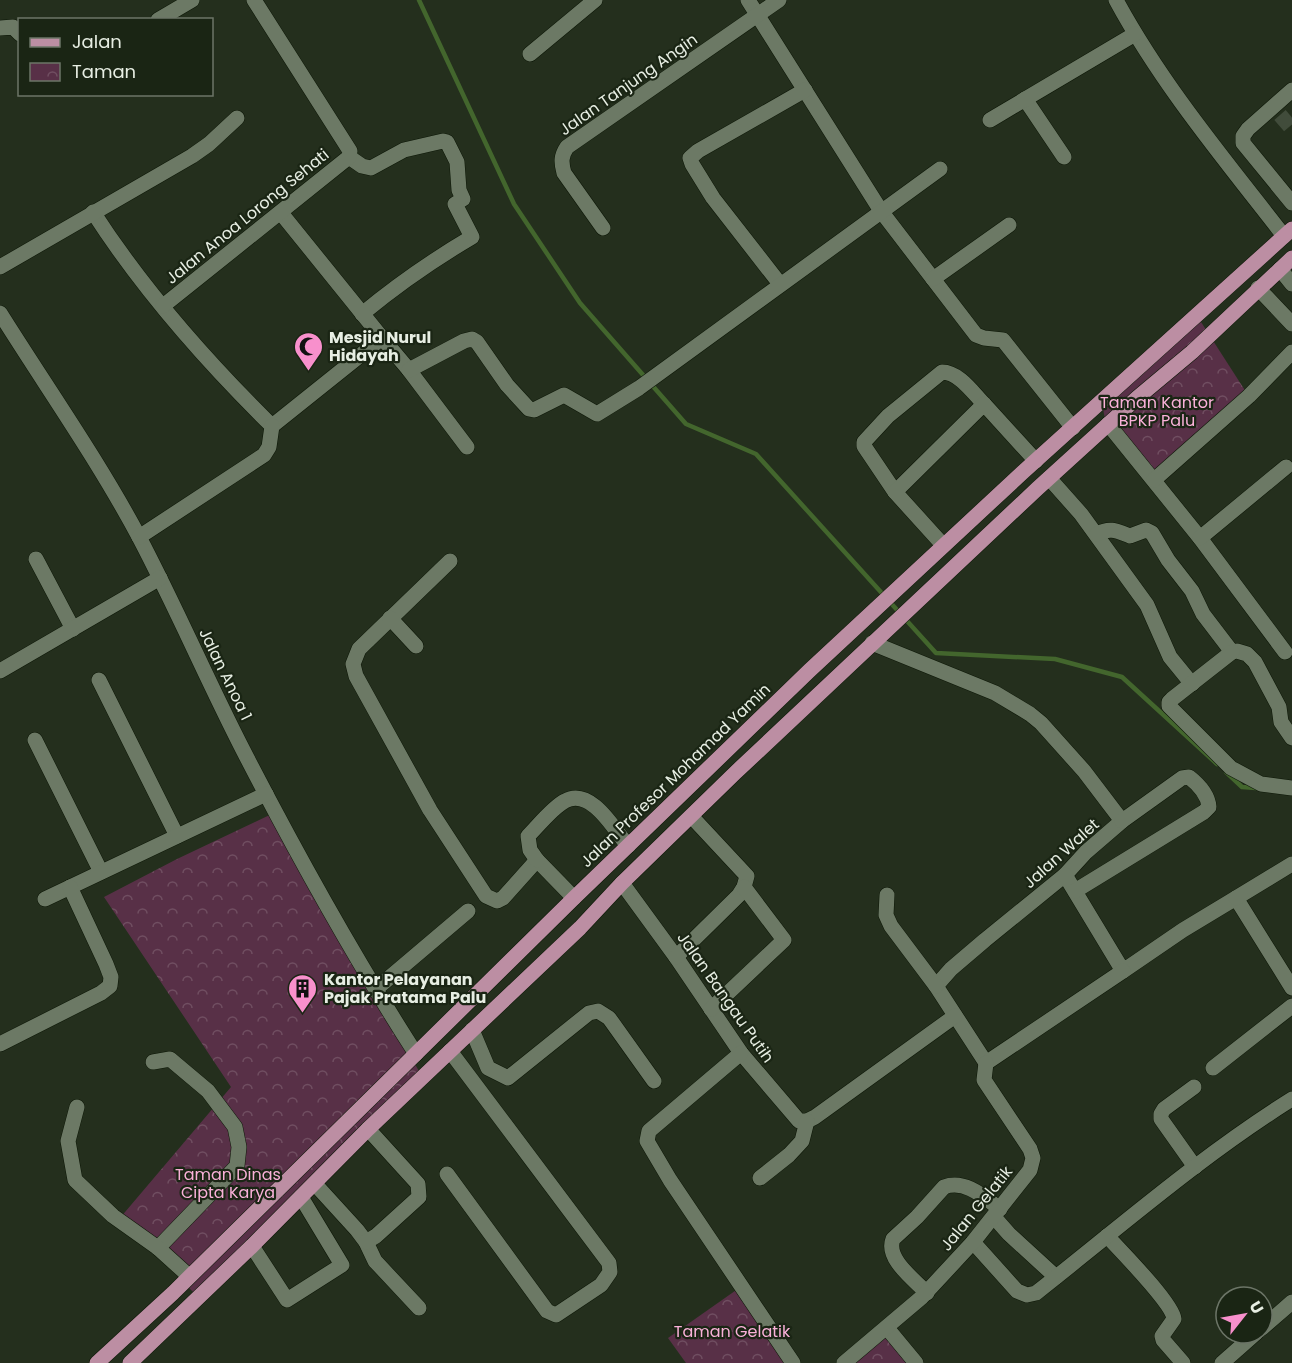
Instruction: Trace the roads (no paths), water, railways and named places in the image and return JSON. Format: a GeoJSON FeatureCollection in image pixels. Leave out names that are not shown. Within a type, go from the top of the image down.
{"type":"FeatureCollection","features":[{"type":"Feature","properties":{"kind":"main road","name":"Jalan Profesor Mohamad Yamin"},"geometry":{"type":"LineString","coordinates":[[97,1363],[189,1276],[573,898],[867,617],[943,545],[1288,232]]}},
{"type":"Feature","properties":{"kind":"main road"},"geometry":{"type":"LineString","coordinates":[[129,1363],[252,1246],[369,1129],[580,928],[622,883],[911,606],[1108,424],[1192,352],[1292,258]]}},
{"type":"Feature","properties":{"kind":"main road"},"geometry":{"type":"LineString","coordinates":[[1023,472],[1043,483]]}},
{"type":"Feature","properties":{"kind":"street"},"geometry":{"type":"LineString","coordinates":[[161,18],[192,0]]}},
{"type":"Feature","properties":{"kind":"street","name":"Jalan Anoa Lorong Sehati"},"geometry":{"type":"LineString","coordinates":[[164,306],[349,157],[350,152],[254,0]]}},
{"type":"Feature","properties":{"kind":"street"},"geometry":{"type":"LineString","coordinates":[[530,54],[595,0]]}},
{"type":"Feature","properties":{"kind":"street"},"geometry":{"type":"LineString","coordinates":[[748,0],[881,212],[976,335],[1003,340],[1073,428]]}},
{"type":"Feature","properties":{"kind":"street","name":"Jalan Tanjung Angin"},"geometry":{"type":"LineString","coordinates":[[603,228],[564,173],[561,163],[562,155],[567,147],[779,0]]}},
{"type":"Feature","properties":{"kind":"street"},"geometry":{"type":"LineString","coordinates":[[1117,0],[1134,34],[1164,77],[1222,155],[1288,232]]}},
{"type":"Feature","properties":{"kind":"street"},"geometry":{"type":"LineString","coordinates":[[0,28],[14,27],[18,32]]}},
{"type":"Feature","properties":{"kind":"street"},"geometry":{"type":"LineString","coordinates":[[990,120],[1134,34]]}},
{"type":"Feature","properties":{"kind":"street"},"geometry":{"type":"LineString","coordinates":[[780,284],[713,198],[690,158],[698,151],[805,90]]}},
{"type":"Feature","properties":{"kind":"street"},"geometry":{"type":"LineString","coordinates":[[1222,155],[1248,129],[1276,111],[1292,90]]}},
{"type":"Feature","properties":{"kind":"street"},"geometry":{"type":"LineString","coordinates":[[1025,99],[1065,157]]}},
{"type":"Feature","properties":{"kind":"street"},"geometry":{"type":"LineString","coordinates":[[0,267],[192,156],[237,118]]}},
{"type":"Feature","properties":{"kind":"street"},"geometry":{"type":"LineString","coordinates":[[1243,136],[1243,142],[1292,203]]}},
{"type":"Feature","properties":{"kind":"street"},"geometry":{"type":"LineString","coordinates":[[349,157],[362,166],[371,168],[404,150],[447,142],[457,162],[459,190],[463,199],[455,204],[472,237],[425,265],[363,314]]}},
{"type":"Feature","properties":{"kind":"street"},"geometry":{"type":"LineString","coordinates":[[409,370],[472,339],[477,342],[507,385],[529,410],[534,410],[561,395],[597,414],[639,388],[940,169]]}},
{"type":"Feature","properties":{"kind":"street","name":"Jalan Anoa Lorong Sehati"},"geometry":{"type":"LineString","coordinates":[[93,212],[140,280],[164,306],[201,354],[272,426]]}},
{"type":"Feature","properties":{"kind":"street"},"geometry":{"type":"LineString","coordinates":[[281,213],[409,370],[467,447]]}},
{"type":"Feature","properties":{"kind":"street"},"geometry":{"type":"LineString","coordinates":[[933,279],[1009,225]]}},
{"type":"Feature","properties":{"kind":"street"},"geometry":{"type":"LineString","coordinates":[[1280,269],[1292,284]]}},
{"type":"Feature","properties":{"kind":"street"},"geometry":{"type":"LineString","coordinates":[[1258,288],[1292,324]]}},
{"type":"Feature","properties":{"kind":"street","name":"Jalan Anoa 1"},"geometry":{"type":"LineString","coordinates":[[0,314],[103,473],[139,537],[266,794],[325,901],[416,1054]]}},
{"type":"Feature","properties":{"kind":"street"},"geometry":{"type":"LineString","coordinates":[[139,537],[264,455],[269,447],[272,426],[382,338]]}},
{"type":"Feature","properties":{"kind":"street"},"geometry":{"type":"LineString","coordinates":[[1154,480],[1249,396],[1292,352]]}},
{"type":"Feature","properties":{"kind":"street"},"geometry":{"type":"LineString","coordinates":[[943,545],[895,492],[864,446],[864,442],[888,416],[942,372],[948,372],[960,380],[984,404],[1036,461]]}},
{"type":"Feature","properties":{"kind":"street"},"geometry":{"type":"LineString","coordinates":[[895,492],[984,404]]}},
{"type":"Feature","properties":{"kind":"street"},"geometry":{"type":"LineString","coordinates":[[1108,424],[1200,538],[1285,652]]}},
{"type":"Feature","properties":{"kind":"street"},"geometry":{"type":"LineString","coordinates":[[1200,538],[1286,467]]}},
{"type":"Feature","properties":{"kind":"street"},"geometry":{"type":"LineString","coordinates":[[1043,483],[1096,534],[1148,605],[1170,657],[1192,684]]}},
{"type":"Feature","properties":{"kind":"street"},"geometry":{"type":"LineString","coordinates":[[1096,534],[1112,529],[1130,536],[1146,530],[1152,533],[1168,561],[1192,591],[1203,614],[1232,652]]}},
{"type":"Feature","properties":{"kind":"street"},"geometry":{"type":"LineString","coordinates":[[36,558],[73,629]]}},
{"type":"Feature","properties":{"kind":"street"},"geometry":{"type":"LineString","coordinates":[[450,561],[360,649],[352,664],[356,676],[430,810],[486,896],[497,901],[508,894],[537,860]]}},
{"type":"Feature","properties":{"kind":"street"},"geometry":{"type":"LineString","coordinates":[[0,671],[159,578]]}},
{"type":"Feature","properties":{"kind":"street"},"geometry":{"type":"LineString","coordinates":[[390,618],[416,646]]}},
{"type":"Feature","properties":{"kind":"street","name":"Jalan Walet"},"geometry":{"type":"LineString","coordinates":[[877,639],[995,693],[1030,714],[1084,771],[1122,821],[1086,852],[1065,875],[951,969],[936,986]]}},
{"type":"Feature","properties":{"kind":"street"},"geometry":{"type":"LineString","coordinates":[[1292,738],[1281,722],[1279,707],[1255,662],[1247,654],[1237,651],[1232,652],[1169,702],[1169,706],[1176,715],[1231,768],[1261,784],[1292,788]]}},
{"type":"Feature","properties":{"kind":"street"},"geometry":{"type":"LineString","coordinates":[[99,680],[177,836]]}},
{"type":"Feature","properties":{"kind":"street"},"geometry":{"type":"LineString","coordinates":[[35,740],[101,872]]}},
{"type":"Feature","properties":{"kind":"street"},"geometry":{"type":"LineString","coordinates":[[1075,891],[1204,812],[1209,807],[1209,802],[1197,784],[1190,778],[1182,778],[1122,821]]}},
{"type":"Feature","properties":{"kind":"street"},"geometry":{"type":"LineString","coordinates":[[45,899],[266,794]]}},
{"type":"Feature","properties":{"kind":"street"},"geometry":{"type":"LineString","coordinates":[[573,898],[537,860],[530,850],[528,836],[564,801],[578,798],[593,803],[628,846]]}},
{"type":"Feature","properties":{"kind":"street"},"geometry":{"type":"LineString","coordinates":[[676,957],[739,895],[747,876],[692,817]]}},
{"type":"Feature","properties":{"kind":"street"},"geometry":{"type":"LineString","coordinates":[[887,895],[886,915],[891,926],[936,986],[986,1063],[1183,930],[1292,864]]}},
{"type":"Feature","properties":{"kind":"street"},"geometry":{"type":"LineString","coordinates":[[1065,875],[1123,971]]}},
{"type":"Feature","properties":{"kind":"street","name":"Jalan Bangau Putih"},"geometry":{"type":"LineString","coordinates":[[622,883],[676,957],[741,1053],[793,1115],[799,1121],[807,1121]]}},
{"type":"Feature","properties":{"kind":"street"},"geometry":{"type":"LineString","coordinates":[[0,1044],[110,987],[111,977],[106,964],[70,887]]}},
{"type":"Feature","properties":{"kind":"street"},"geometry":{"type":"LineString","coordinates":[[711,1009],[783,940],[744,887]]}},
{"type":"Feature","properties":{"kind":"street"},"geometry":{"type":"LineString","coordinates":[[1236,898],[1292,988]]}},
{"type":"Feature","properties":{"kind":"street"},"geometry":{"type":"LineString","coordinates":[[376,989],[468,911]]}},
{"type":"Feature","properties":{"kind":"street"},"geometry":{"type":"LineString","coordinates":[[1213,1068],[1292,1006]]}},
{"type":"Feature","properties":{"kind":"street"},"geometry":{"type":"LineString","coordinates":[[472,1030],[488,1068],[508,1078],[589,1013],[598,1011],[609,1018],[654,1081]]}},
{"type":"Feature","properties":{"kind":"street"},"geometry":{"type":"LineString","coordinates":[[760,1178],[802,1142],[807,1121],[955,1016]]}},
{"type":"Feature","properties":{"kind":"street"},"geometry":{"type":"LineString","coordinates":[[447,1174],[548,1311],[556,1315],[601,1285],[610,1272],[609,1263],[450,1051]]}},
{"type":"Feature","properties":{"kind":"street"},"geometry":{"type":"LineString","coordinates":[[741,1053],[649,1131],[646,1141],[793,1363]]}},
{"type":"Feature","properties":{"kind":"street"},"geometry":{"type":"LineString","coordinates":[[153,1062],[170,1059],[208,1091],[234,1127],[239,1147],[237,1166],[158,1248]]}},
{"type":"Feature","properties":{"kind":"street","name":"Jalan Gelatik"},"geometry":{"type":"LineString","coordinates":[[844,1363],[927,1293],[973,1242],[1030,1170],[1033,1158],[1030,1149],[984,1080],[986,1063]]}},
{"type":"Feature","properties":{"kind":"street"},"geometry":{"type":"LineString","coordinates":[[1194,1088],[1164,1109],[1161,1119],[1195,1167]]}},
{"type":"Feature","properties":{"kind":"street"},"geometry":{"type":"LineString","coordinates":[[973,1242],[1017,1291],[1027,1295],[1036,1293],[1195,1167],[1250,1126],[1292,1099]]}},
{"type":"Feature","properties":{"kind":"street"},"geometry":{"type":"LineString","coordinates":[[77,1107],[68,1141],[75,1180],[113,1216],[158,1248],[189,1276]]}},
{"type":"Feature","properties":{"kind":"street"},"geometry":{"type":"LineString","coordinates":[[366,1242],[376,1236],[418,1197],[420,1190],[418,1184],[369,1129]]}},
{"type":"Feature","properties":{"kind":"street"},"geometry":{"type":"LineString","coordinates":[[315,1184],[366,1242],[375,1261],[419,1308]]}},
{"type":"Feature","properties":{"kind":"street"},"geometry":{"type":"LineString","coordinates":[[927,1293],[898,1262],[892,1252],[892,1239],[917,1217],[944,1187],[958,1184],[978,1193],[997,1213],[1009,1234],[1056,1277]]}},
{"type":"Feature","properties":{"kind":"street"},"geometry":{"type":"LineString","coordinates":[[252,1246],[287,1300],[342,1265],[301,1197]]}},
{"type":"Feature","properties":{"kind":"street"},"geometry":{"type":"LineString","coordinates":[[1107,1236],[1172,1311],[1174,1319],[1162,1336],[1183,1363]]}},
{"type":"Feature","properties":{"kind":"street"},"geometry":{"type":"LineString","coordinates":[[1274,1318],[1292,1302]]}},
{"type":"Feature","properties":{"kind":"street"},"geometry":{"type":"LineString","coordinates":[[887,1328],[916,1363]]}},
{"type":"Feature","properties":{"kind":"street"},"geometry":{"type":"LineString","coordinates":[[1222,1363],[1242,1345]]}},
{"type":"Feature","properties":{"kind":"waterway"},"geometry":{"type":"LineString","coordinates":[[419,0],[514,204],[580,303],[686,424],[756,454],[936,653],[1055,659],[1122,677],[1217,764]]}},
{"type":"Feature","properties":{"kind":"waterway"},"geometry":{"type":"LineString","coordinates":[[1226,772],[1242,787],[1256,788]]}},
{"type":"Feature","properties":{"kind":"tunnel"},"geometry":{"type":"LineString","coordinates":[[1280,115],[1292,129]]}},
{"type":"Feature","properties":{"kind":"place","name":"Mesjid Nurul Hidayah"},"geometry":{"type":"Point","coordinates":[308,372]}},
{"type":"Feature","properties":{"kind":"place","name":"Kantor Pelayanan Pajak Pratama Palu"},"geometry":{"type":"Point","coordinates":[303,1014]}},
{"type":"Feature","properties":{"kind":"park label","name":"Taman Kantor BPKP Palu"},"geometry":{"type":"Point","coordinates":[1157,411]}},
{"type":"Feature","properties":{"kind":"park label","name":"Taman Dinas Cipta Karya"},"geometry":{"type":"Point","coordinates":[228,1183]}},
{"type":"Feature","properties":{"kind":"park label","name":"Taman Gelatik"},"geometry":{"type":"Point","coordinates":[732,1331]}}]}
